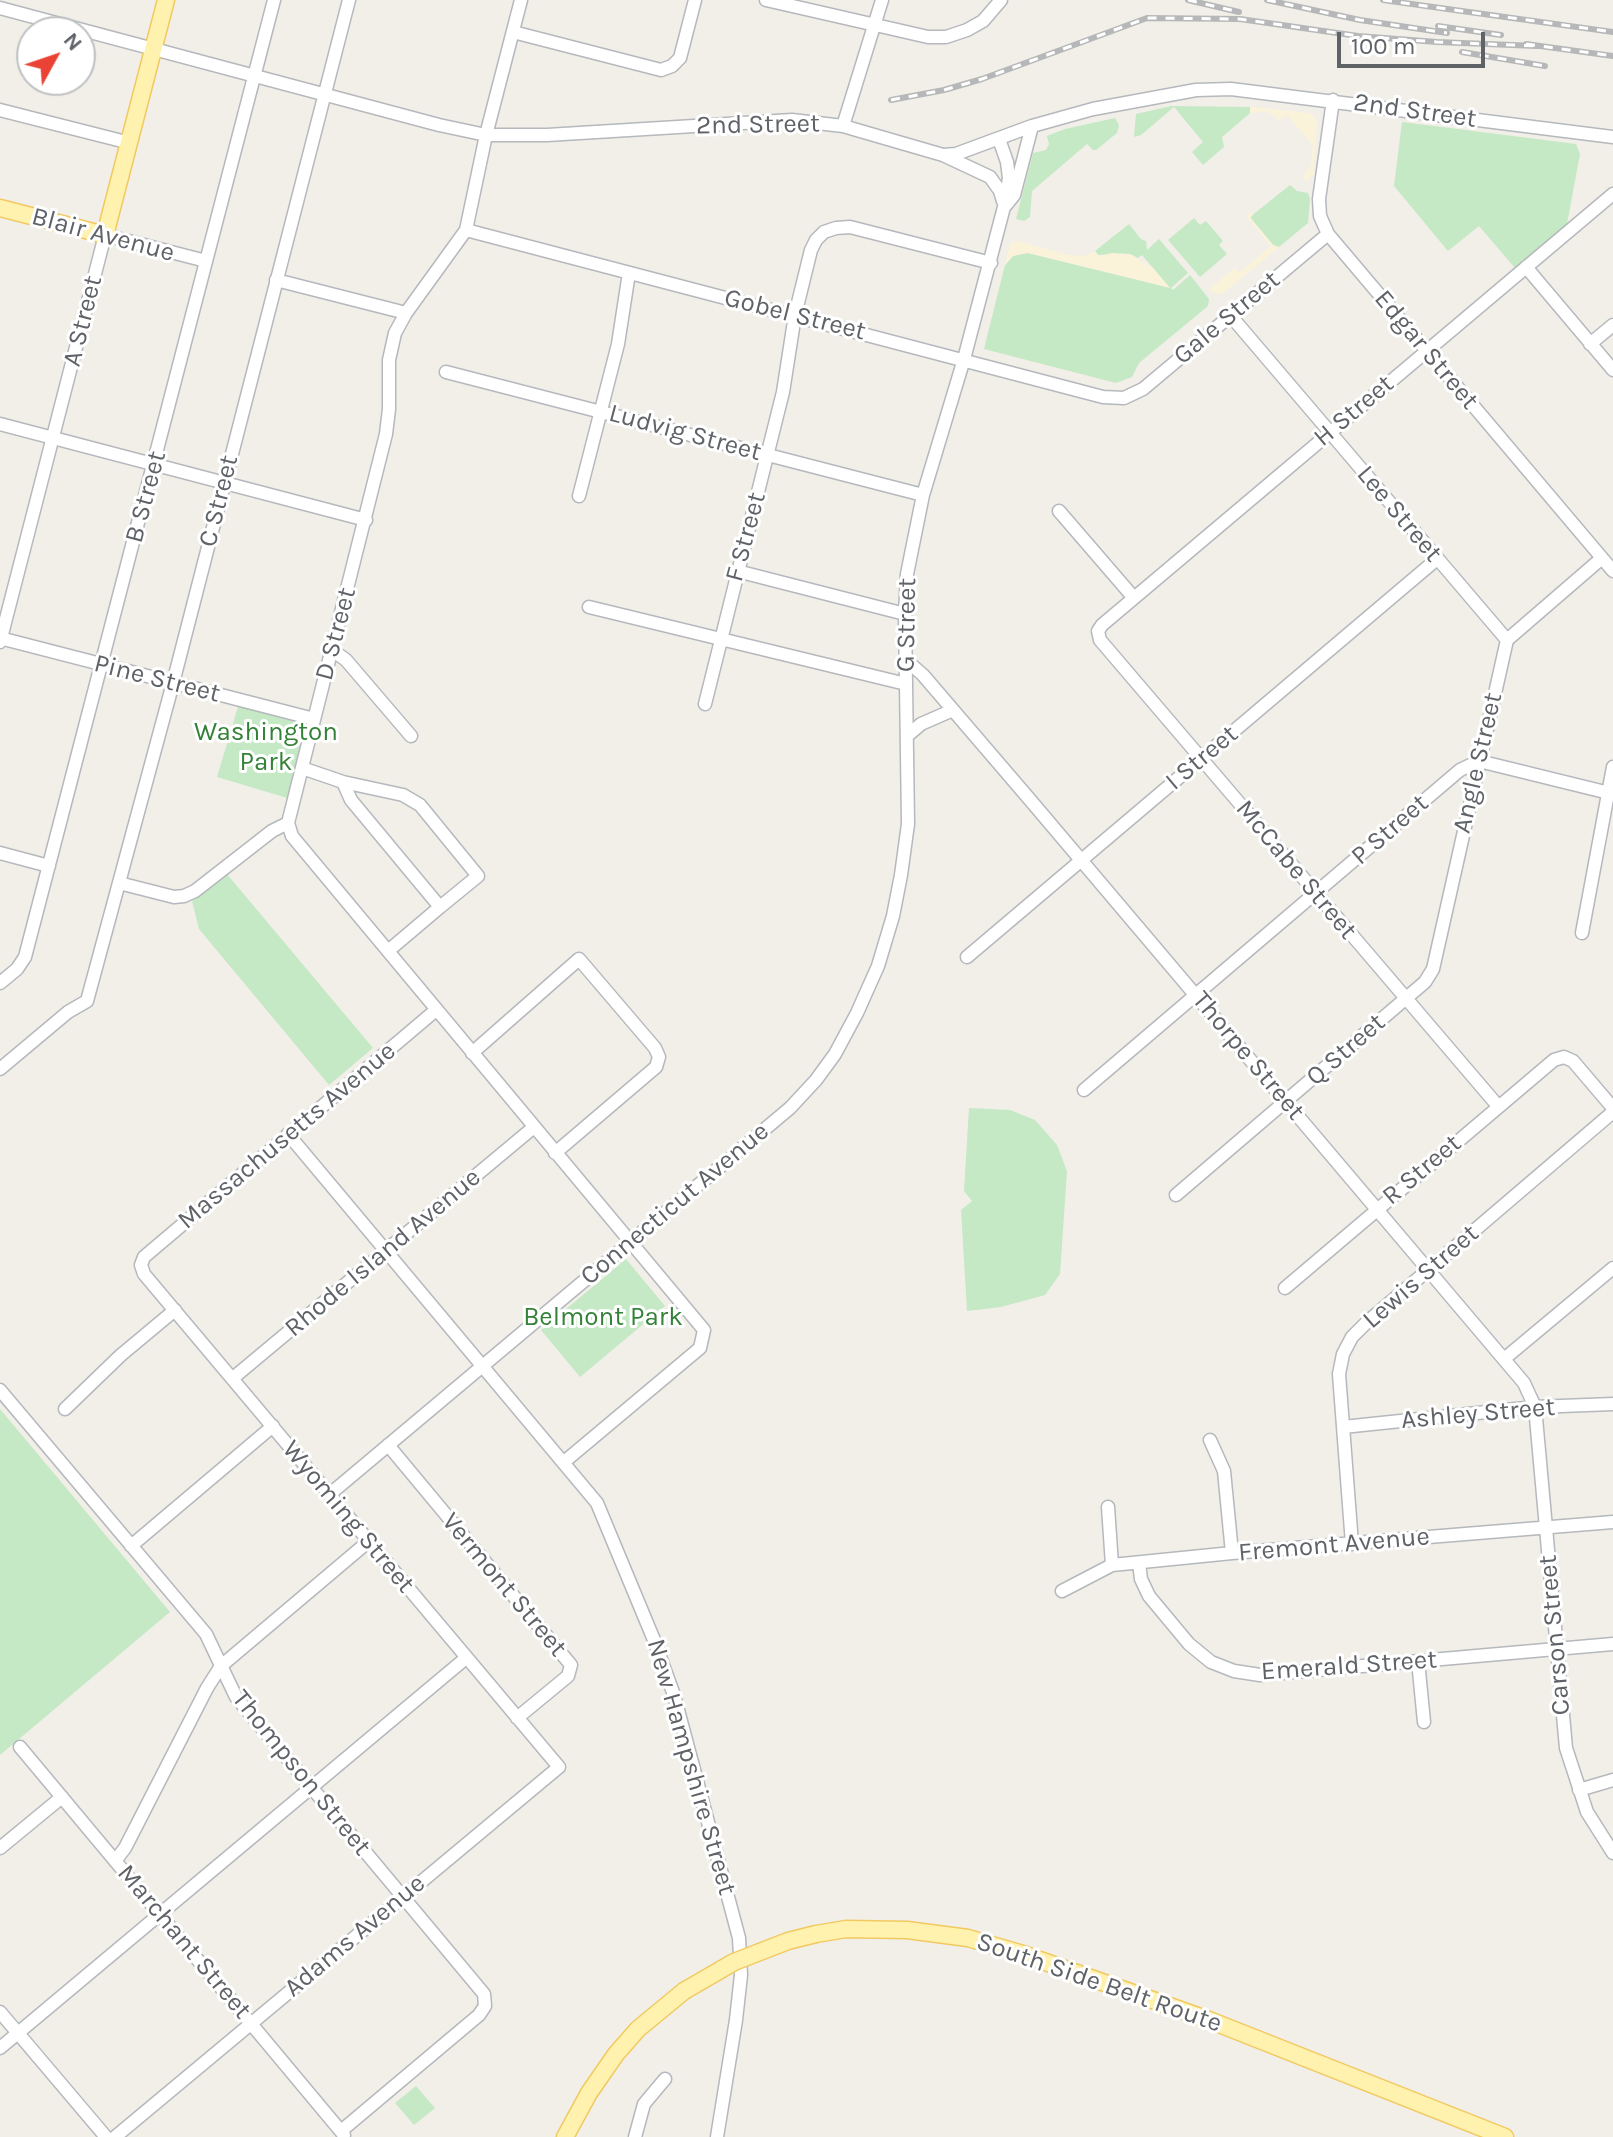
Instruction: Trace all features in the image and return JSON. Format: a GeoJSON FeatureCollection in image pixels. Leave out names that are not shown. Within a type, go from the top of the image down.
{"type":"FeatureCollection","features":[{"type":"Feature","properties":{"kind":"main road","name":"A Street"},"geometry":{"type":"LineString","coordinates":[[105,235],[166,0]]}},
{"type":"Feature","properties":{"kind":"main road","name":"Blair Avenue"},"geometry":{"type":"LineString","coordinates":[[0,208],[105,235]]}},
{"type":"Feature","properties":{"kind":"main road","name":"South Side Belt Route"},"geometry":{"type":"LineString","coordinates":[[565,2137],[589,2093],[616,2054],[638,2029],[684,1991],[734,1962],[774,1946],[846,1929],[876,1929],[968,1938],[1084,1974],[1505,2137]]}},
{"type":"Feature","properties":{"kind":"street","name":"B Street"},"geometry":{"type":"LineString","coordinates":[[0,983],[17,969],[25,957],[274,0]]}},
{"type":"Feature","properties":{"kind":"street","name":"C Street"},"geometry":{"type":"LineString","coordinates":[[0,1069],[68,1012],[87,1001],[173,683],[349,0]]}},
{"type":"Feature","properties":{"kind":"street","name":"D Street"},"geometry":{"type":"LineString","coordinates":[[288,823],[386,434],[389,360],[395,333],[466,230],[486,135],[521,0]]}},
{"type":"Feature","properties":{"kind":"street"},"geometry":{"type":"LineString","coordinates":[[513,32],[661,70],[672,66],[680,58],[695,0]]}},
{"type":"Feature","properties":{"kind":"street"},"geometry":{"type":"LineString","coordinates":[[766,0],[928,37],[946,37],[967,30],[983,21],[1001,0]]}},
{"type":"Feature","properties":{"kind":"street"},"geometry":{"type":"LineString","coordinates":[[843,126],[882,0]]}},
{"type":"Feature","properties":{"kind":"street","name":"2nd Street"},"geometry":{"type":"LineString","coordinates":[[0,8],[486,135],[547,135],[792,120],[843,126],[943,155],[956,154],[1032,126],[1093,109],[1196,90],[1231,89],[1613,137]]}},
{"type":"Feature","properties":{"kind":"street","name":"Edgar Street"},"geometry":{"type":"LineString","coordinates":[[1333,100],[1319,199],[1320,216],[1328,234],[1613,571]]}},
{"type":"Feature","properties":{"kind":"street"},"geometry":{"type":"LineString","coordinates":[[0,110],[130,143]]}},
{"type":"Feature","properties":{"kind":"street"},"geometry":{"type":"LineString","coordinates":[[1004,207],[1014,195],[1032,126]]}},
{"type":"Feature","properties":{"kind":"street","name":"G Street"},"geometry":{"type":"LineString","coordinates":[[799,1099],[835,1054],[857,1013],[878,966],[901,875],[908,824],[905,614],[911,547],[1004,207],[1009,178],[999,139]]}},
{"type":"Feature","properties":{"kind":"street"},"geometry":{"type":"LineString","coordinates":[[943,155],[990,177],[1000,191],[1004,207]]}},
{"type":"Feature","properties":{"kind":"street","name":"H Street"},"geometry":{"type":"LineString","coordinates":[[1098,631],[1613,194]]}},
{"type":"Feature","properties":{"kind":"street","name":"F Street"},"geometry":{"type":"LineString","coordinates":[[705,704],[783,392],[795,315],[811,250],[824,232],[850,227],[991,263]]}},
{"type":"Feature","properties":{"kind":"street","name":"Gobel Street"},"geometry":{"type":"LineString","coordinates":[[466,230],[1103,397],[1124,398]]}},
{"type":"Feature","properties":{"kind":"street","name":"Gale Street"},"geometry":{"type":"LineString","coordinates":[[1124,398],[1143,389],[1328,234]]}},
{"type":"Feature","properties":{"kind":"street","name":"Blair Avenue"},"geometry":{"type":"LineString","coordinates":[[105,235],[206,261]]}},
{"type":"Feature","properties":{"kind":"street","name":"A Street"},"geometry":{"type":"LineString","coordinates":[[0,640],[105,235]]}},
{"type":"Feature","properties":{"kind":"street"},"geometry":{"type":"LineString","coordinates":[[1526,267],[1613,370]]}},
{"type":"Feature","properties":{"kind":"street"},"geometry":{"type":"LineString","coordinates":[[579,496],[618,344],[629,273]]}},
{"type":"Feature","properties":{"kind":"street"},"geometry":{"type":"LineString","coordinates":[[276,280],[406,313]]}},
{"type":"Feature","properties":{"kind":"street","name":"Lee Street"},"geometry":{"type":"LineString","coordinates":[[1230,315],[1507,640]]}},
{"type":"Feature","properties":{"kind":"street"},"geometry":{"type":"LineString","coordinates":[[1590,344],[1613,325]]}},
{"type":"Feature","properties":{"kind":"street","name":"Ludvig Street"},"geometry":{"type":"LineString","coordinates":[[446,372],[923,495]]}},
{"type":"Feature","properties":{"kind":"street"},"geometry":{"type":"LineString","coordinates":[[0,424],[366,520]]}},
{"type":"Feature","properties":{"kind":"street"},"geometry":{"type":"LineString","coordinates":[[1059,511],[1134,598]]}},
{"type":"Feature","properties":{"kind":"street"},"geometry":{"type":"LineString","coordinates":[[1507,640],[1602,558]]}},
{"type":"Feature","properties":{"kind":"street","name":"I Street"},"geometry":{"type":"LineString","coordinates":[[967,957],[1437,559]]}},
{"type":"Feature","properties":{"kind":"street"},"geometry":{"type":"LineString","coordinates":[[737,571],[905,614]]}},
{"type":"Feature","properties":{"kind":"street"},"geometry":{"type":"LineString","coordinates":[[589,607],[906,684]]}},
{"type":"Feature","properties":{"kind":"street","name":"McCabe Street"},"geometry":{"type":"LineString","coordinates":[[1098,631],[1100,640],[1498,1106]]}},
{"type":"Feature","properties":{"kind":"street","name":"Pine Street"},"geometry":{"type":"LineString","coordinates":[[0,640],[314,719]]}},
{"type":"Feature","properties":{"kind":"street","name":"Angle Street"},"geometry":{"type":"LineString","coordinates":[[1406,999],[1425,982],[1433,969],[1507,640]]}},
{"type":"Feature","properties":{"kind":"street"},"geometry":{"type":"LineString","coordinates":[[332,650],[346,660],[411,736]]}},
{"type":"Feature","properties":{"kind":"street","name":"Thorpe Street"},"geometry":{"type":"LineString","coordinates":[[906,660],[923,675],[1287,1101],[1524,1383],[1535,1407]]}},
{"type":"Feature","properties":{"kind":"street"},"geometry":{"type":"LineString","coordinates":[[907,736],[921,724],[953,710]]}},
{"type":"Feature","properties":{"kind":"street"},"geometry":{"type":"LineString","coordinates":[[1479,761],[1610,792]]}},
{"type":"Feature","properties":{"kind":"street","name":"P Street"},"geometry":{"type":"LineString","coordinates":[[1084,1090],[1460,770],[1479,761]]}},
{"type":"Feature","properties":{"kind":"street"},"geometry":{"type":"LineString","coordinates":[[1582,933],[1613,767]]}},
{"type":"Feature","properties":{"kind":"street"},"geometry":{"type":"LineString","coordinates":[[302,768],[343,782],[403,795],[420,805],[478,876],[388,951]]}},
{"type":"Feature","properties":{"kind":"street"},"geometry":{"type":"LineString","coordinates":[[343,782],[351,800],[440,907]]}},
{"type":"Feature","properties":{"kind":"street"},"geometry":{"type":"LineString","coordinates":[[119,883],[174,897],[184,896],[195,891],[272,831],[288,823],[292,836],[704,1330],[700,1348],[564,1462]]}},
{"type":"Feature","properties":{"kind":"street"},"geometry":{"type":"LineString","coordinates":[[0,853],[49,866]]}},
{"type":"Feature","properties":{"kind":"street"},"geometry":{"type":"LineString","coordinates":[[472,1053],[579,959],[655,1048],[659,1057],[656,1067],[555,1153]]}},
{"type":"Feature","properties":{"kind":"street","name":"Q Street"},"geometry":{"type":"LineString","coordinates":[[1176,1195],[1406,999]]}},
{"type":"Feature","properties":{"kind":"street","name":"Massachusetts Avenue"},"geometry":{"type":"LineString","coordinates":[[141,1265],[144,1257],[436,1010]]}},
{"type":"Feature","properties":{"kind":"street","name":"R Street"},"geometry":{"type":"LineString","coordinates":[[1285,1288],[1554,1060],[1564,1057],[1573,1061],[1613,1110]]}},
{"type":"Feature","properties":{"kind":"street","name":"Connecticut Avenue"},"geometry":{"type":"LineString","coordinates":[[330,1494],[799,1099]]}},
{"type":"Feature","properties":{"kind":"street","name":"Lewis Street"},"geometry":{"type":"LineString","coordinates":[[1352,1544],[1339,1374],[1343,1354],[1352,1337],[1613,1110]]}},
{"type":"Feature","properties":{"kind":"street","name":"Rhode Island Avenue"},"geometry":{"type":"LineString","coordinates":[[233,1378],[534,1127]]}},
{"type":"Feature","properties":{"kind":"street","name":"New Hampshire Street"},"geometry":{"type":"LineString","coordinates":[[288,1134],[597,1503],[654,1640],[687,1739],[736,1922],[741,1975],[717,2137]]}},
{"type":"Feature","properties":{"kind":"street","name":"Wyoming Street"},"geometry":{"type":"LineString","coordinates":[[141,1265],[144,1274],[559,1767]]}},
{"type":"Feature","properties":{"kind":"street"},"geometry":{"type":"LineString","coordinates":[[1504,1359],[1613,1268]]}},
{"type":"Feature","properties":{"kind":"street"},"geometry":{"type":"LineString","coordinates":[[65,1409],[121,1355],[175,1310]]}},
{"type":"Feature","properties":{"kind":"street","name":"Thompson Street"},"geometry":{"type":"LineString","coordinates":[[0,1390],[206,1634],[236,1697],[484,1994],[485,2006],[479,2015],[344,2134]]}},
{"type":"Feature","properties":{"kind":"street","name":"Ashley Street"},"geometry":{"type":"LineString","coordinates":[[1343,1427],[1535,1407],[1613,1404]]}},
{"type":"Feature","properties":{"kind":"street","name":"Carson Street"},"geometry":{"type":"LineString","coordinates":[[1535,1407],[1566,1748],[1579,1790],[1595,1826],[1613,1853]]}},
{"type":"Feature","properties":{"kind":"street"},"geometry":{"type":"LineString","coordinates":[[131,1546],[273,1426]]}},
{"type":"Feature","properties":{"kind":"street"},"geometry":{"type":"LineString","coordinates":[[1210,1440],[1224,1471],[1232,1553]]}},
{"type":"Feature","properties":{"kind":"street","name":"Vermont Street"},"geometry":{"type":"LineString","coordinates":[[388,1445],[571,1665],[568,1676],[517,1718]]}},
{"type":"Feature","properties":{"kind":"street"},"geometry":{"type":"LineString","coordinates":[[1108,1507],[1112,1565]]}},
{"type":"Feature","properties":{"kind":"street","name":"Fremont Avenue"},"geometry":{"type":"LineString","coordinates":[[1062,1591],[1112,1565],[1613,1522]]}},
{"type":"Feature","properties":{"kind":"street"},"geometry":{"type":"LineString","coordinates":[[115,1861],[125,1848],[221,1666],[369,1541]]}},
{"type":"Feature","properties":{"kind":"street","name":"Emerald Street"},"geometry":{"type":"LineString","coordinates":[[1139,1563],[1141,1579],[1149,1596],[1189,1644],[1211,1662],[1234,1671],[1260,1675],[1613,1644]]}},
{"type":"Feature","properties":{"kind":"street"},"geometry":{"type":"LineString","coordinates":[[0,2048],[466,1658]]}},
{"type":"Feature","properties":{"kind":"street"},"geometry":{"type":"LineString","coordinates":[[1418,1661],[1424,1722]]}},
{"type":"Feature","properties":{"kind":"street","name":"Marchant Street"},"geometry":{"type":"LineString","coordinates":[[20,1747],[344,2134]]}},
{"type":"Feature","properties":{"kind":"street","name":"Adams Avenue"},"geometry":{"type":"LineString","coordinates":[[115,2137],[559,1767]]}},
{"type":"Feature","properties":{"kind":"street"},"geometry":{"type":"LineString","coordinates":[[1579,1790],[1613,1780]]}},
{"type":"Feature","properties":{"kind":"street"},"geometry":{"type":"LineString","coordinates":[[0,1848],[62,1797]]}},
{"type":"Feature","properties":{"kind":"street"},"geometry":{"type":"LineString","coordinates":[[0,2012],[106,2137]]}},
{"type":"Feature","properties":{"kind":"street"},"geometry":{"type":"LineString","coordinates":[[635,2137],[644,2104],[665,2079]]}},
{"type":"Feature","properties":{"kind":"green space"},"geometry":{"type":"Polygon","coordinates":[[[1171,106],[1250,107],[1250,113],[1222,137],[1224,147],[1203,165],[1192,152],[1203,142],[1174,107],[1141,135],[1134,137],[1136,114],[1171,106]]]}},
{"type":"Feature","properties":{"kind":"green space"},"geometry":{"type":"Polygon","coordinates":[[[1115,118],[1119,125],[1117,133],[1096,150],[1087,144],[1032,191],[1030,217],[1024,221],[1016,219],[1033,153],[1046,150],[1049,144],[1047,136],[1115,118]]]}},
{"type":"Feature","properties":{"kind":"green space"},"geometry":{"type":"Polygon","coordinates":[[[1402,122],[1576,144],[1580,154],[1567,224],[1515,268],[1479,226],[1448,251],[1394,186],[1402,122]]]}},
{"type":"Feature","properties":{"kind":"green space"},"geometry":{"type":"Polygon","coordinates":[[[1290,185],[1297,191],[1308,193],[1308,223],[1279,247],[1273,245],[1250,217],[1290,185]]]}},
{"type":"Feature","properties":{"kind":"green space"},"geometry":{"type":"Polygon","coordinates":[[[1194,218],[1200,225],[1206,221],[1223,241],[1219,245],[1227,254],[1200,277],[1168,240],[1194,218]]]}},
{"type":"Feature","properties":{"kind":"green space"},"geometry":{"type":"Polygon","coordinates":[[[1129,224],[1146,241],[1147,250],[1159,239],[1188,273],[1171,288],[1173,290],[1190,275],[1209,299],[1208,306],[1139,363],[1132,377],[1116,383],[984,349],[1005,265],[1020,253],[1169,287],[1142,255],[1138,258],[1130,254],[1098,255],[1095,251],[1129,224]]]}},
{"type":"Feature","properties":{"kind":"green space","name":"Washington Park"},"geometry":{"type":"Polygon","coordinates":[[[240,700],[314,719],[294,800],[217,777],[240,700]]]}},
{"type":"Feature","properties":{"kind":"green space"},"geometry":{"type":"Polygon","coordinates":[[[226,873],[373,1048],[329,1085],[199,929],[192,901],[226,873]]]}},
{"type":"Feature","properties":{"kind":"green space"},"geometry":{"type":"Polygon","coordinates":[[[969,1108],[1010,1110],[1035,1120],[1057,1145],[1067,1171],[1060,1274],[1045,1295],[1001,1307],[967,1311],[961,1210],[972,1201],[964,1191],[969,1108]]]}},
{"type":"Feature","properties":{"kind":"green space","name":"Belmont Park"},"geometry":{"type":"Polygon","coordinates":[[[626,1259],[665,1306],[580,1377],[541,1330],[626,1259]]]}},
{"type":"Feature","properties":{"kind":"green space"},"geometry":{"type":"Polygon","coordinates":[[[0,1409],[170,1612],[0,1755],[0,1409]]]}},
{"type":"Feature","properties":{"kind":"green space"},"geometry":{"type":"Polygon","coordinates":[[[416,2086],[435,2108],[414,2125],[395,2103],[416,2086]]]}},
{"type":"Feature","properties":{"kind":"sand"},"geometry":{"type":"Polygon","coordinates":[[[1250,107],[1314,116],[1317,125],[1310,180],[1303,177],[1311,165],[1313,145],[1287,115],[1279,120],[1267,111],[1250,113],[1250,107]]]}},
{"type":"Feature","properties":{"kind":"sand"},"geometry":{"type":"Polygon","coordinates":[[[1250,213],[1253,215],[1250,218],[1273,245],[1279,247],[1222,294],[1213,293],[1209,289],[1235,268],[1239,273],[1271,246],[1246,216],[1250,213]]]}},
{"type":"Feature","properties":{"kind":"sand"},"geometry":{"type":"Polygon","coordinates":[[[1016,241],[1069,255],[1085,256],[1095,251],[1099,256],[1130,254],[1153,268],[1170,288],[1028,253],[1013,256],[1005,265],[1010,244],[1016,241]]]}},
{"type":"Feature","properties":{"kind":"railway"},"geometry":{"type":"LineString","coordinates":[[1188,0],[1239,12]]}},
{"type":"Feature","properties":{"kind":"railway"},"geometry":{"type":"LineString","coordinates":[[1267,0],[1360,20],[1447,33]]}},
{"type":"Feature","properties":{"kind":"railway"},"geometry":{"type":"LineString","coordinates":[[1383,0],[1613,32]]}},
{"type":"Feature","properties":{"kind":"railway"},"geometry":{"type":"LineString","coordinates":[[891,100],[982,79],[1147,18],[1240,19],[1358,36],[1537,46]]}},
{"type":"Feature","properties":{"kind":"railway"},"geometry":{"type":"LineString","coordinates":[[1438,26],[1501,35]]}},
{"type":"Feature","properties":{"kind":"railway"},"geometry":{"type":"LineString","coordinates":[[1526,44],[1613,56]]}},
{"type":"Feature","properties":{"kind":"railway"},"geometry":{"type":"LineString","coordinates":[[1462,52],[1545,66]]}}]}
